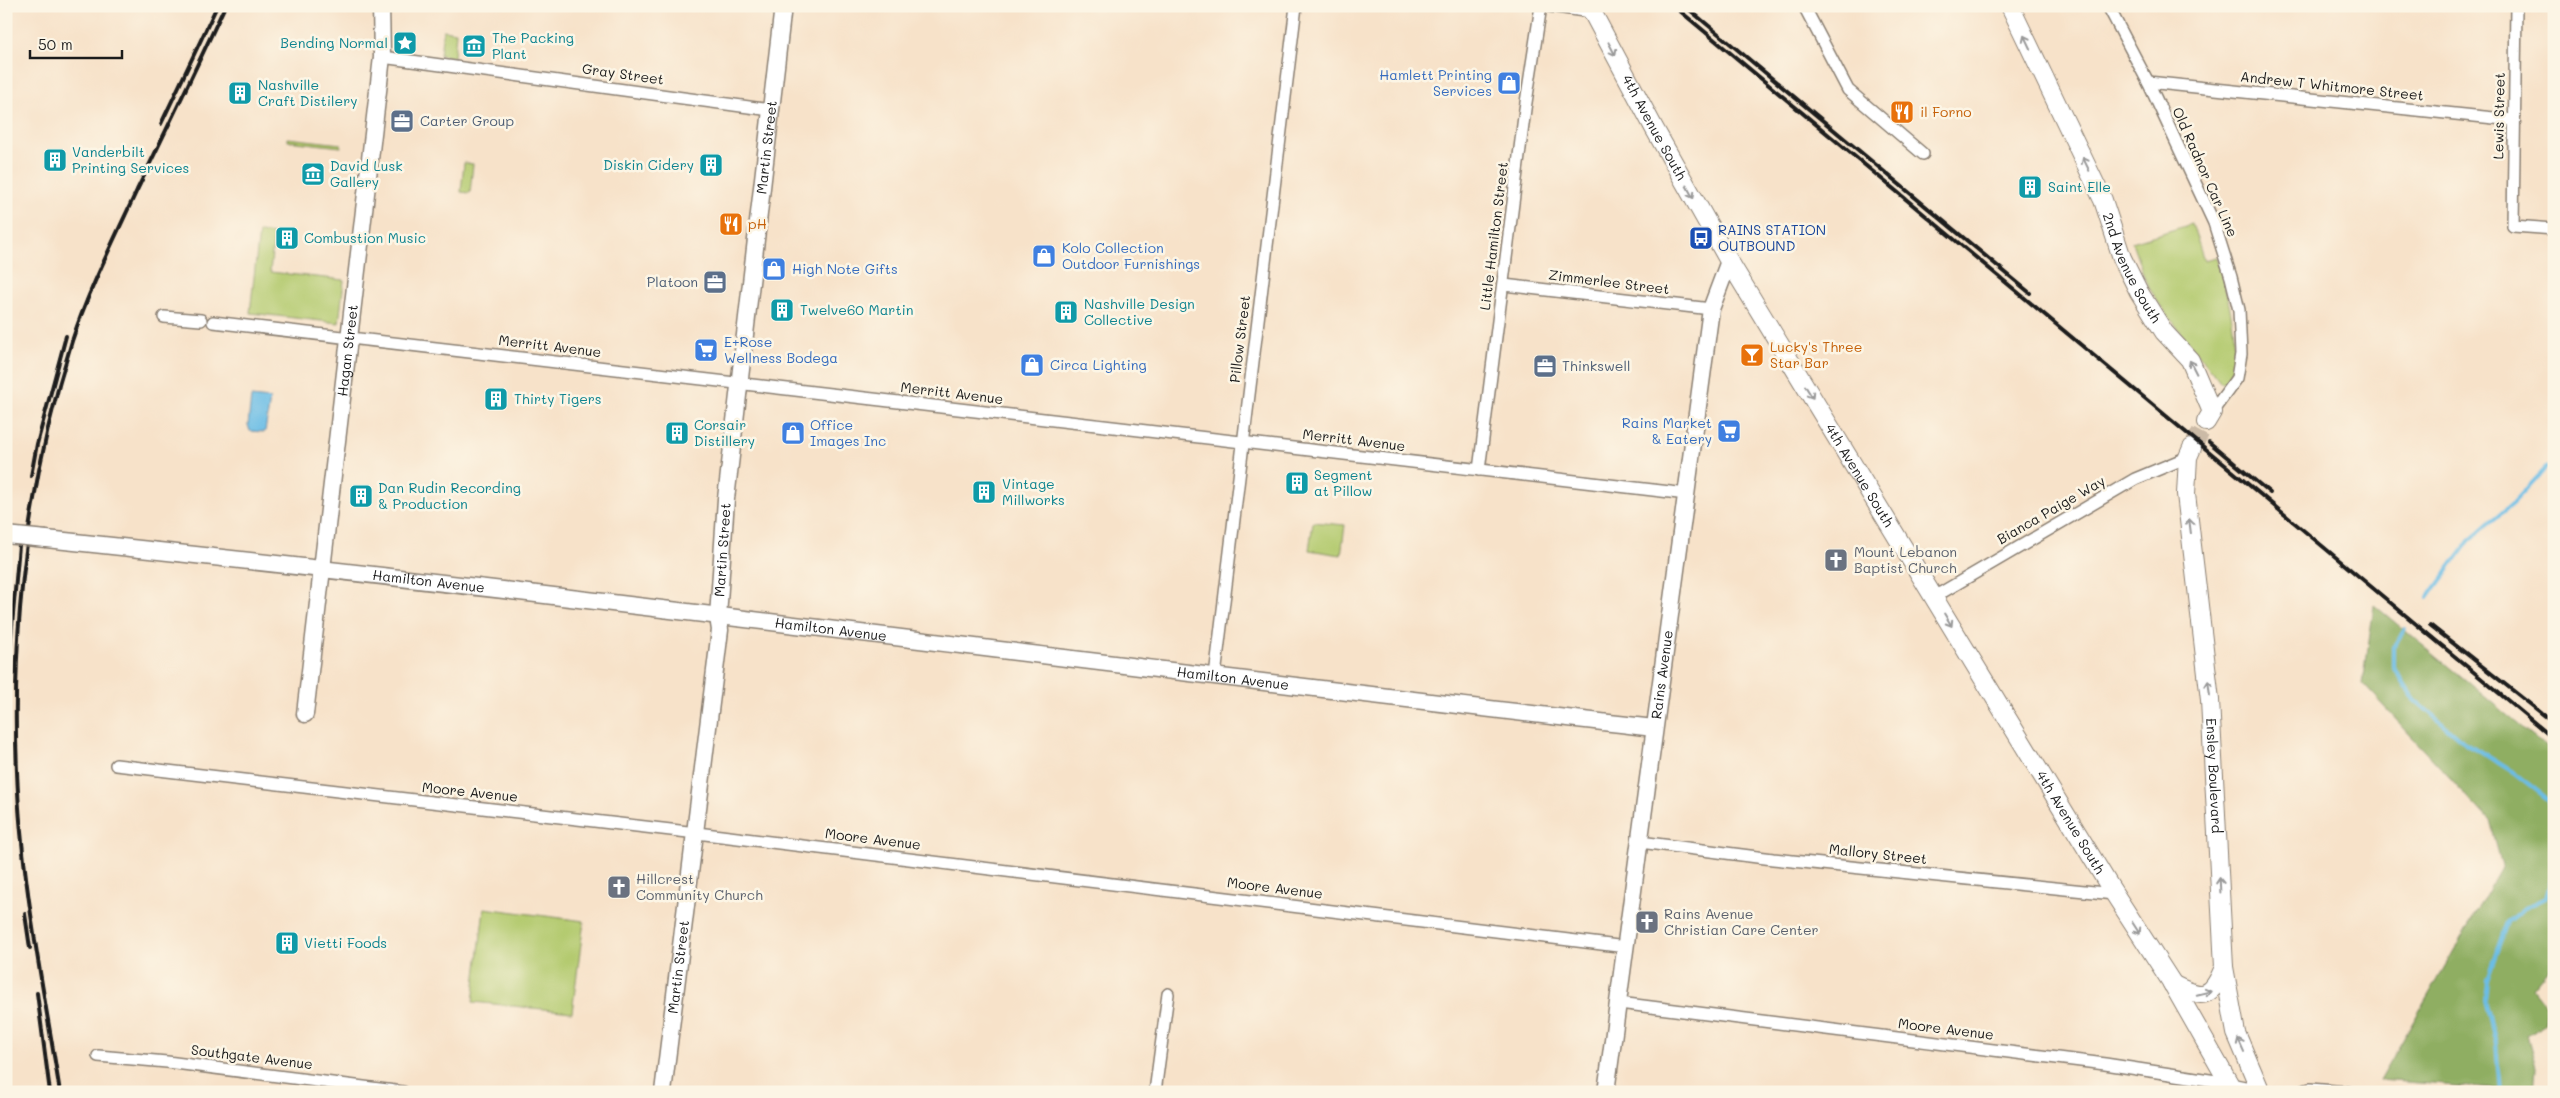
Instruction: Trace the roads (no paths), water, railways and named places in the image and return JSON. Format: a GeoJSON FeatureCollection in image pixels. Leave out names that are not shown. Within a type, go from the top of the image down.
{"type":"FeatureCollection","features":[{"type":"Feature","properties":{"kind":"main road","name":"2nd Avenue South"},"geometry":{"type":"LineString","coordinates":[[2010,6],[2103,200],[2122,258],[2139,292],[2164,332],[2190,360],[2209,417]]}},
{"type":"Feature","properties":{"kind":"main road","name":"4th Avenue South"},"geometry":{"type":"LineString","coordinates":[[1591,9],[1729,261],[2114,894],[2172,984],[2232,1087]]}},
{"type":"Feature","properties":{"kind":"main road","name":"Ensley Boulevard"},"geometry":{"type":"LineString","coordinates":[[2190,453],[2186,494],[2210,700],[2224,967],[2236,1033],[2263,1091]]}},
{"type":"Feature","properties":{"kind":"main road"},"geometry":{"type":"LineString","coordinates":[[2172,984],[2193,995],[2203,995],[2212,991],[2217,985],[2224,967]]}},
{"type":"Feature","properties":{"kind":"street","name":"Hagan Street"},"geometry":{"type":"LineString","coordinates":[[305,714],[382,57],[381,6]]}},
{"type":"Feature","properties":{"kind":"street","name":"Martin Street"},"geometry":{"type":"LineString","coordinates":[[663,1092],[720,630],[718,617],[726,500],[783,6]]}},
{"type":"Feature","properties":{"kind":"street","name":"Pillow Street"},"geometry":{"type":"LineString","coordinates":[[1215,676],[1296,6]]}},
{"type":"Feature","properties":{"kind":"street","name":"Little Hamilton Street"},"geometry":{"type":"LineString","coordinates":[[1479,470],[1525,109],[1541,6]]}},
{"type":"Feature","properties":{"kind":"street"},"geometry":{"type":"LineString","coordinates":[[1549,6],[1591,9]]}},
{"type":"Feature","properties":{"kind":"street"},"geometry":{"type":"LineString","coordinates":[[1804,6],[1848,90],[1923,154]]}},
{"type":"Feature","properties":{"kind":"street","name":"Old Radnor Car Line"},"geometry":{"type":"LineString","coordinates":[[2108,6],[2148,82],[2214,223],[2231,277],[2238,310],[2241,354],[2236,378],[2209,417]]}},
{"type":"Feature","properties":{"kind":"street","name":"Lewis Street"},"geometry":{"type":"LineString","coordinates":[[2516,6],[2513,226],[2554,230]]}},
{"type":"Feature","properties":{"kind":"street","name":"Gray Street"},"geometry":{"type":"LineString","coordinates":[[382,57],[771,110]]}},
{"type":"Feature","properties":{"kind":"street","name":"Andrew T Whitmore Street"},"geometry":{"type":"LineString","coordinates":[[2148,82],[2513,120]]}},
{"type":"Feature","properties":{"kind":"street","name":"Rains Avenue"},"geometry":{"type":"LineString","coordinates":[[1606,1092],[1711,309],[1729,261]]}},
{"type":"Feature","properties":{"kind":"street","name":"Zimmerlee Street"},"geometry":{"type":"LineString","coordinates":[[1504,285],[1711,309]]}},
{"type":"Feature","properties":{"kind":"street","name":"Merritt Avenue"},"geometry":{"type":"LineString","coordinates":[[164,317],[1687,494]]}},
{"type":"Feature","properties":{"kind":"street","name":"Bianca Paige Way"},"geometry":{"type":"LineString","coordinates":[[1934,597],[2135,479],[2190,453]]}},
{"type":"Feature","properties":{"kind":"street","name":"Hamilton Avenue"},"geometry":{"type":"LineString","coordinates":[[6,535],[323,568],[718,617],[1654,728]]}},
{"type":"Feature","properties":{"kind":"street","name":"Moore Avenue"},"geometry":{"type":"LineString","coordinates":[[116,765],[696,833],[1626,946]]}},
{"type":"Feature","properties":{"kind":"street","name":"Mallory Street"},"geometry":{"type":"LineString","coordinates":[[1640,842],[1773,859],[2114,894]]}},
{"type":"Feature","properties":{"kind":"street"},"geometry":{"type":"LineString","coordinates":[[1155,1092],[1168,994]]}},
{"type":"Feature","properties":{"kind":"street","name":"Moore Avenue"},"geometry":{"type":"LineString","coordinates":[[1619,1003],[2096,1063],[2263,1091]]}},
{"type":"Feature","properties":{"kind":"street","name":"Southgate Avenue"},"geometry":{"type":"LineString","coordinates":[[98,1056],[177,1063],[403,1092]]}},
{"type":"Feature","properties":{"kind":"street"},"geometry":{"type":"LineString","coordinates":[[2299,1092],[2310,1089],[2348,1092]]}},
{"type":"Feature","properties":{"kind":"water"},"geometry":{"type":"Polygon","coordinates":[[[251,397],[270,399],[265,432],[250,431],[248,425],[251,397]]]}},
{"type":"Feature","properties":{"kind":"waterway"},"geometry":{"type":"LineString","coordinates":[[2428,598],[2469,541],[2514,502],[2546,468],[2554,466]]}},
{"type":"Feature","properties":{"kind":"waterway"},"geometry":{"type":"LineString","coordinates":[[2405,629],[2393,647],[2393,667],[2414,699],[2460,739],[2513,772],[2549,800],[2554,815]]}},
{"type":"Feature","properties":{"kind":"waterway"},"geometry":{"type":"LineString","coordinates":[[2500,1092],[2496,1043],[2485,1001],[2487,979],[2507,922],[2523,909],[2546,898],[2554,870]]}},
{"type":"Feature","properties":{"kind":"tunnel"},"geometry":{"type":"LineString","coordinates":[[2192,448],[2206,422]]}},
{"type":"Feature","properties":{"kind":"railway"},"geometry":{"type":"LineString","coordinates":[[161,124],[217,6]]}},
{"type":"Feature","properties":{"kind":"railway"},"geometry":{"type":"LineString","coordinates":[[60,1092],[28,892],[19,812],[17,772],[16,717],[20,608],[34,500],[44,446],[57,393],[86,302],[225,6]]}},
{"type":"Feature","properties":{"kind":"railway"},"geometry":{"type":"LineString","coordinates":[[1674,6],[2554,739]]}},
{"type":"Feature","properties":{"kind":"railway"},"geometry":{"type":"LineString","coordinates":[[1685,6],[2030,293]]}},
{"type":"Feature","properties":{"kind":"railway"},"geometry":{"type":"LineString","coordinates":[[31,476],[37,444],[66,336]]}},
{"type":"Feature","properties":{"kind":"railway"},"geometry":{"type":"LineString","coordinates":[[2209,442],[2270,493]]}},
{"type":"Feature","properties":{"kind":"railway"},"geometry":{"type":"LineString","coordinates":[[9,660],[19,545]]}},
{"type":"Feature","properties":{"kind":"railway"},"geometry":{"type":"LineString","coordinates":[[2430,625],[2554,723]]}},
{"type":"Feature","properties":{"kind":"railway"},"geometry":{"type":"LineString","coordinates":[[25,914],[30,948]]}},
{"type":"Feature","properties":{"kind":"railway"},"geometry":{"type":"LineString","coordinates":[[37,993],[50,1092]]}},
{"type":"Feature","properties":{"kind":"place","name":"Bending Normal"},"geometry":{"type":"Point","coordinates":[405,43]}},
{"type":"Feature","properties":{"kind":"place","name":"The Packing Plant"},"geometry":{"type":"Point","coordinates":[474,46]}},
{"type":"Feature","properties":{"kind":"place","name":"Hamlett Printing Services"},"geometry":{"type":"Point","coordinates":[1509,83]}},
{"type":"Feature","properties":{"kind":"place","name":"Nashville Craft Distilery"},"geometry":{"type":"Point","coordinates":[240,93]}},
{"type":"Feature","properties":{"kind":"place","name":"il Forno"},"geometry":{"type":"Point","coordinates":[1902,112]}},
{"type":"Feature","properties":{"kind":"place","name":"Carter Group"},"geometry":{"type":"Point","coordinates":[402,121]}},
{"type":"Feature","properties":{"kind":"place","name":"Vanderbilt Printing Services"},"geometry":{"type":"Point","coordinates":[55,160]}},
{"type":"Feature","properties":{"kind":"place","name":"Diskin Cidery"},"geometry":{"type":"Point","coordinates":[711,165]}},
{"type":"Feature","properties":{"kind":"place","name":"David Lusk Gallery"},"geometry":{"type":"Point","coordinates":[313,174]}},
{"type":"Feature","properties":{"kind":"place","name":"Saint Elle"},"geometry":{"type":"Point","coordinates":[2030,187]}},
{"type":"Feature","properties":{"kind":"place","name":"pH"},"geometry":{"type":"Point","coordinates":[731,224]}},
{"type":"Feature","properties":{"kind":"place","name":"Combustion Music"},"geometry":{"type":"Point","coordinates":[287,238]}},
{"type":"Feature","properties":{"kind":"place","name":"RAINS STATION OUTBOUND"},"geometry":{"type":"Point","coordinates":[1701,238]}},
{"type":"Feature","properties":{"kind":"place","name":"Kolo Collection Outdoor Furnishings"},"geometry":{"type":"Point","coordinates":[1044,256]}},
{"type":"Feature","properties":{"kind":"place","name":"High Note Gifts"},"geometry":{"type":"Point","coordinates":[774,269]}},
{"type":"Feature","properties":{"kind":"place","name":"Platoon"},"geometry":{"type":"Point","coordinates":[715,282]}},
{"type":"Feature","properties":{"kind":"place","name":"Twelve60 Martin"},"geometry":{"type":"Point","coordinates":[782,310]}},
{"type":"Feature","properties":{"kind":"place","name":"Nashville Design Collective"},"geometry":{"type":"Point","coordinates":[1066,312]}},
{"type":"Feature","properties":{"kind":"place","name":"E+Rose Wellness Bodega"},"geometry":{"type":"Point","coordinates":[706,350]}},
{"type":"Feature","properties":{"kind":"place","name":"Lucky's Three Star Bar"},"geometry":{"type":"Point","coordinates":[1752,355]}},
{"type":"Feature","properties":{"kind":"place","name":"Circa Lighting"},"geometry":{"type":"Point","coordinates":[1032,365]}},
{"type":"Feature","properties":{"kind":"place","name":"Thinkswell"},"geometry":{"type":"Point","coordinates":[1545,366]}},
{"type":"Feature","properties":{"kind":"place","name":"Thirty Tigers"},"geometry":{"type":"Point","coordinates":[496,399]}},
{"type":"Feature","properties":{"kind":"place","name":"Rains Market & Eatery"},"geometry":{"type":"Point","coordinates":[1729,431]}},
{"type":"Feature","properties":{"kind":"place","name":"Corsair Distillery"},"geometry":{"type":"Point","coordinates":[677,433]}},
{"type":"Feature","properties":{"kind":"place","name":"Office Images Inc"},"geometry":{"type":"Point","coordinates":[793,433]}},
{"type":"Feature","properties":{"kind":"place","name":"Segment at Pillow"},"geometry":{"type":"Point","coordinates":[1297,483]}},
{"type":"Feature","properties":{"kind":"place","name":"Vintage Millworks"},"geometry":{"type":"Point","coordinates":[984,492]}},
{"type":"Feature","properties":{"kind":"place","name":"Dan Rudin Recording & Production"},"geometry":{"type":"Point","coordinates":[361,496]}},
{"type":"Feature","properties":{"kind":"place","name":"Mount Lebanon Baptist Church"},"geometry":{"type":"Point","coordinates":[1836,560]}},
{"type":"Feature","properties":{"kind":"place","name":"Hillcrest Community Church"},"geometry":{"type":"Point","coordinates":[619,887]}},
{"type":"Feature","properties":{"kind":"place","name":"Rains Avenue Christian Care Center"},"geometry":{"type":"Point","coordinates":[1647,922]}},
{"type":"Feature","properties":{"kind":"place","name":"Vietti Foods"},"geometry":{"type":"Point","coordinates":[287,943]}}]}
